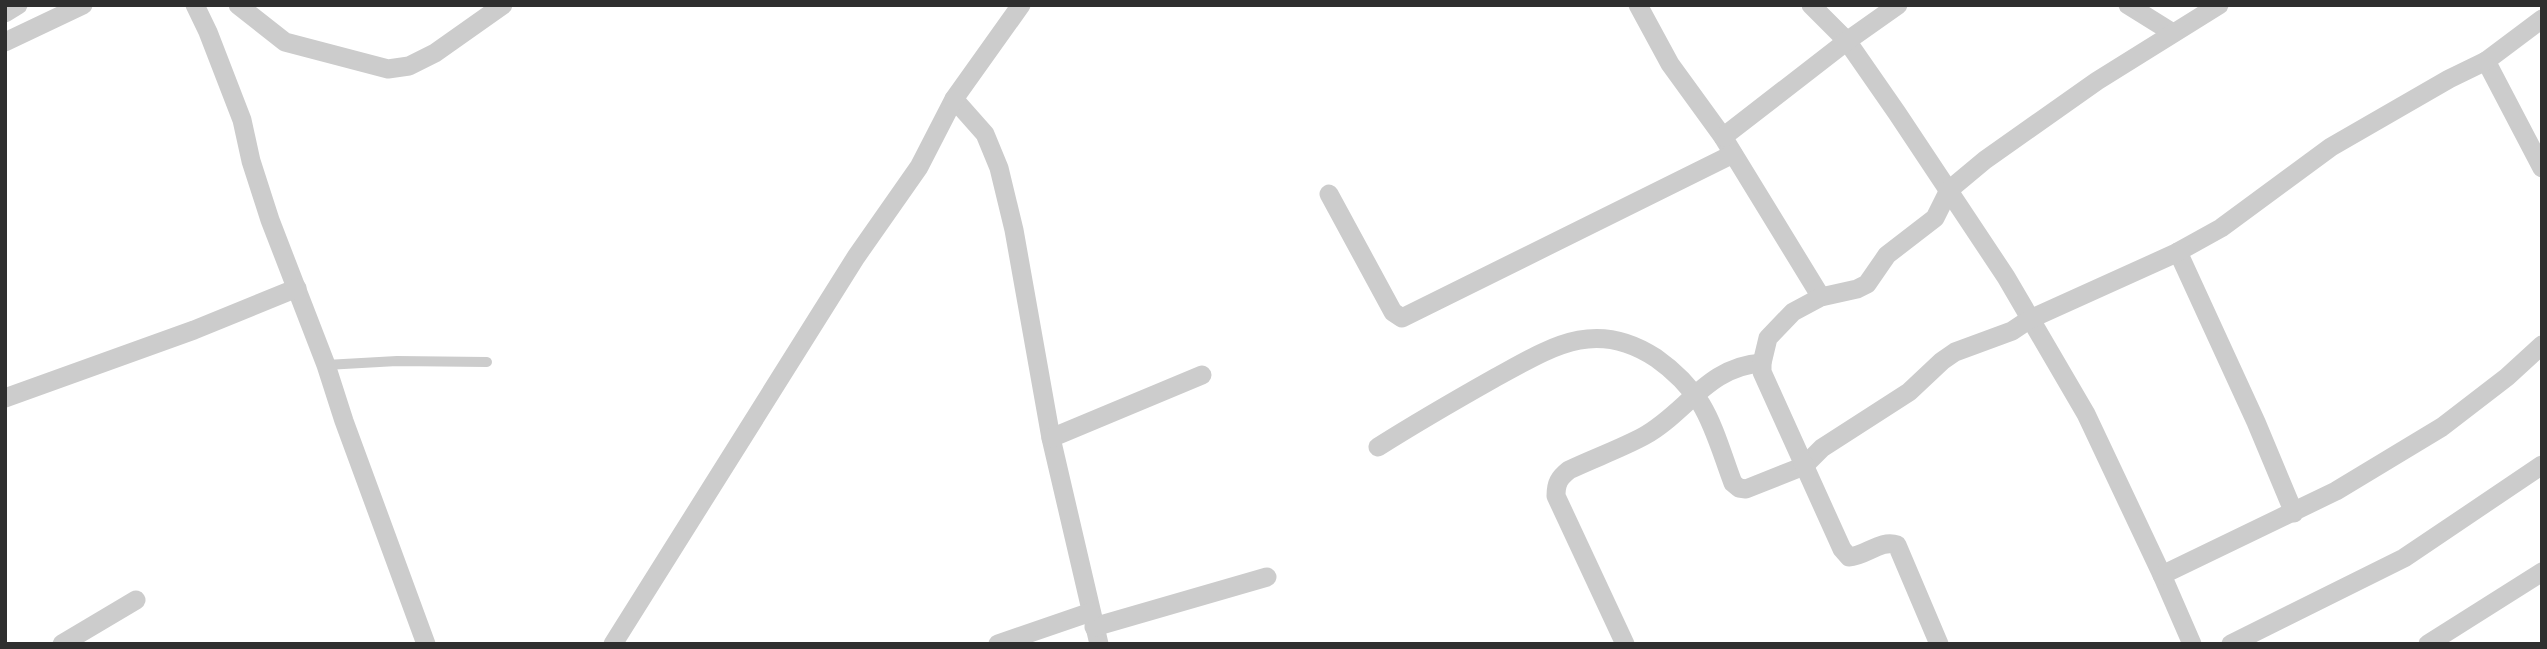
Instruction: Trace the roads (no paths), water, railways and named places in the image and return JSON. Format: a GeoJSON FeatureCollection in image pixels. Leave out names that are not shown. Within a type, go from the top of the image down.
{"type":"FeatureCollection","features":[{"type":"Feature","properties":{"kind":"street"},"geometry":{"type":"LineString","coordinates":[[5,13],[18,5]]}},
{"type":"Feature","properties":{"kind":"street"},"geometry":{"type":"LineString","coordinates":[[5,42],[83,5]]}},
{"type":"Feature","properties":{"kind":"street"},"geometry":{"type":"LineString","coordinates":[[195,5],[242,120],[251,162],[426,644]]}},
{"type":"Feature","properties":{"kind":"street"},"geometry":{"type":"LineString","coordinates":[[238,5],[285,42],[388,69],[409,66],[436,53],[503,5]]}},
{"type":"Feature","properties":{"kind":"street"},"geometry":{"type":"LineString","coordinates":[[613,644],[856,257],[919,167],[954,99],[1021,5]]}},
{"type":"Feature","properties":{"kind":"street"},"geometry":{"type":"LineString","coordinates":[[1639,5],[1671,64],[1729,145],[1821,297]]}},
{"type":"Feature","properties":{"kind":"street"},"geometry":{"type":"LineString","coordinates":[[1811,5],[1847,41],[1949,190],[2030,318],[2086,414],[2192,644]]}},
{"type":"Feature","properties":{"kind":"street"},"geometry":{"type":"LineString","coordinates":[[1329,194],[1393,312],[1402,318],[1729,145],[1847,41],[1898,5]]}},
{"type":"Feature","properties":{"kind":"street"},"geometry":{"type":"LineString","coordinates":[[2128,5],[2173,33]]}},
{"type":"Feature","properties":{"kind":"street"},"geometry":{"type":"LineString","coordinates":[[1939,644],[1897,545],[1882,544],[1855,557],[1845,554],[1762,372],[1768,338],[1793,312],[1821,297],[1867,284],[1887,255],[1935,218],[1949,190],[1985,160],[2086,89],[2219,5]]}},
{"type":"Feature","properties":{"kind":"street"},"geometry":{"type":"LineString","coordinates":[[1378,447],[1534,356],[1563,344],[1610,338],[1646,352],[1674,373],[1693,394],[1707,415],[1733,483],[1746,489],[1804,466],[1822,448],[1909,392],[1942,361],[1962,349],[2012,331],[2030,318],[2178,252],[2221,228],[2331,147],[2449,79],[2486,61],[2542,19]]}},
{"type":"Feature","properties":{"kind":"street"},"geometry":{"type":"LineString","coordinates":[[2486,61],[2542,167]]}},
{"type":"Feature","properties":{"kind":"street"},"geometry":{"type":"LineString","coordinates":[[954,99],[985,134],[999,168],[1014,230],[1051,438],[1094,627]]}},
{"type":"Feature","properties":{"kind":"street"},"geometry":{"type":"LineString","coordinates":[[2178,252],[2256,422],[2294,513]]}},
{"type":"Feature","properties":{"kind":"street"},"geometry":{"type":"LineString","coordinates":[[5,398],[194,330],[297,288]]}},
{"type":"Feature","properties":{"kind":"street"},"geometry":{"type":"LineString","coordinates":[[2162,575],[2336,491],[2442,427],[2507,377],[2542,345]]}},
{"type":"Feature","properties":{"kind":"street"},"geometry":{"type":"LineString","coordinates":[[1625,644],[1556,496],[1559,478],[1569,470],[1643,437],[1657,428],[1693,394],[1734,369],[1747,364],[1762,363]]}},
{"type":"Feature","properties":{"kind":"street"},"geometry":{"type":"LineString","coordinates":[[1051,438],[1202,375]]}},
{"type":"Feature","properties":{"kind":"street"},"geometry":{"type":"LineString","coordinates":[[2231,644],[2404,558],[2542,465]]}},
{"type":"Feature","properties":{"kind":"street"},"geometry":{"type":"LineString","coordinates":[[2428,644],[2542,572]]}},
{"type":"Feature","properties":{"kind":"street"},"geometry":{"type":"LineString","coordinates":[[998,644],[1094,627],[1267,577]]}},
{"type":"Feature","properties":{"kind":"street"},"geometry":{"type":"LineString","coordinates":[[62,644],[136,600]]}},
{"type":"Feature","properties":{"kind":"lane"},"geometry":{"type":"LineString","coordinates":[[326,365],[397,360],[487,362]]}}]}
